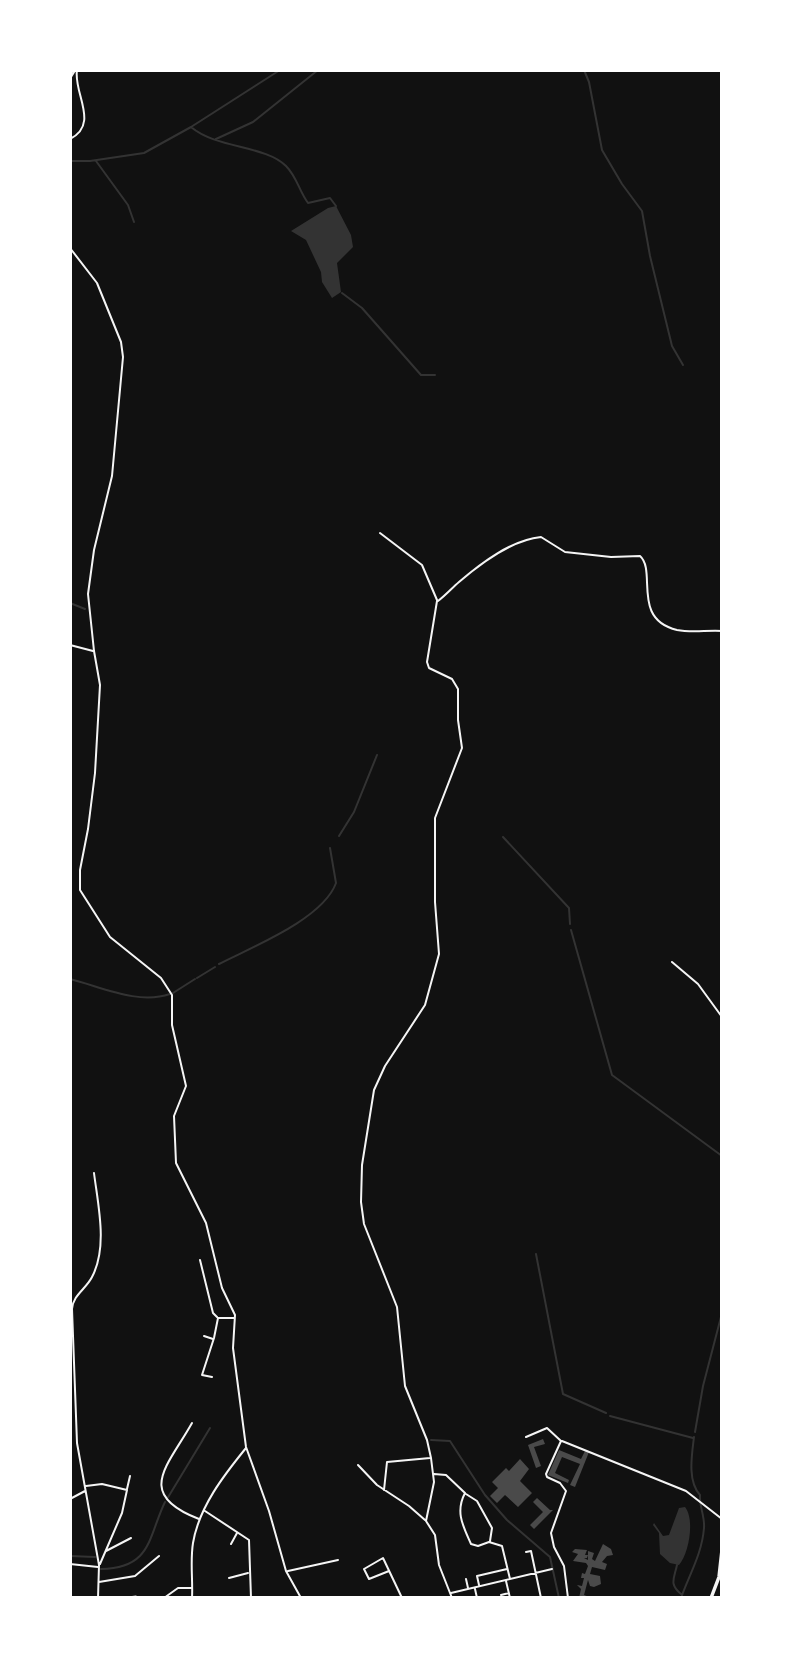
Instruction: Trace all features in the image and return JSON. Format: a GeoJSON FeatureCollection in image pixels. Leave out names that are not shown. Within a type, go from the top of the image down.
{"type":"FeatureCollection","features":[{"type":"Feature","properties":{"kind":"main road"},"geometry":{"type":"LineString","coordinates":[[710,1598],[717,1589],[722,1550]]}},
{"type":"Feature","properties":{"kind":"street"},"geometry":{"type":"LineString","coordinates":[[70,139],[79,133],[84,125],[81,93],[73,80],[76,70]]}},
{"type":"Feature","properties":{"kind":"street"},"geometry":{"type":"LineString","coordinates":[[70,248],[97,283],[121,342],[123,357],[112,476],[94,550],[88,594],[93,652],[99,675],[98,723],[95,773],[80,870],[80,890],[110,937],[161,978],[172,995],[173,1025],[186,1086],[174,1116],[176,1163],[206,1223],[222,1288],[235,1318],[233,1348],[246,1447],[270,1511],[286,1571],[301,1598]]}},
{"type":"Feature","properties":{"kind":"street"},"geometry":{"type":"LineString","coordinates":[[380,533],[422,565],[437,601],[427,662],[429,668],[452,679],[458,689],[461,748],[435,818],[435,902],[439,954],[425,1005],[385,1066],[374,1090],[362,1165],[363,1224],[397,1307],[405,1386],[427,1440],[431,1458],[433,1490],[426,1521]]}},
{"type":"Feature","properties":{"kind":"street"},"geometry":{"type":"LineString","coordinates":[[437,601],[500,553],[527,539],[541,537],[569,552],[611,557],[640,556],[647,567],[646,597],[659,620],[671,628],[688,632],[722,631]]}},
{"type":"Feature","properties":{"kind":"street"},"geometry":{"type":"LineString","coordinates":[[70,645],[93,652]]}},
{"type":"Feature","properties":{"kind":"street"},"geometry":{"type":"LineString","coordinates":[[672,962],[698,984],[722,1017]]}},
{"type":"Feature","properties":{"kind":"street"},"geometry":{"type":"LineString","coordinates":[[94,1173],[100,1221],[98,1256],[92,1277],[74,1300],[72,1309],[77,1443],[99,1566],[98,1598]]}},
{"type":"Feature","properties":{"kind":"street"},"geometry":{"type":"LineString","coordinates":[[200,1260],[213,1313],[218,1318],[235,1318]]}},
{"type":"Feature","properties":{"kind":"street"},"geometry":{"type":"LineString","coordinates":[[212,1377],[202,1376],[218,1318]]}},
{"type":"Feature","properties":{"kind":"street"},"geometry":{"type":"LineString","coordinates":[[204,1336],[214,1340]]}},
{"type":"Feature","properties":{"kind":"street"},"geometry":{"type":"LineString","coordinates":[[192,1423],[171,1456],[162,1489],[171,1506],[200,1520]]}},
{"type":"Feature","properties":{"kind":"street"},"geometry":{"type":"LineString","coordinates":[[526,1437],[547,1428],[561,1441],[662,1480],[699,1499],[722,1519]]}},
{"type":"Feature","properties":{"kind":"street"},"geometry":{"type":"LineString","coordinates":[[561,1441],[546,1474],[566,1491],[551,1533],[553,1544],[564,1566],[568,1598]]}},
{"type":"Feature","properties":{"kind":"street"},"geometry":{"type":"LineString","coordinates":[[192,1598],[193,1546],[200,1520],[219,1482],[246,1447]]}},
{"type":"Feature","properties":{"kind":"street"},"geometry":{"type":"LineString","coordinates":[[384,1490],[387,1462],[431,1458]]}},
{"type":"Feature","properties":{"kind":"street"},"geometry":{"type":"LineString","coordinates":[[358,1465],[384,1490],[426,1521],[435,1535],[439,1564],[452,1598]]}},
{"type":"Feature","properties":{"kind":"street"},"geometry":{"type":"LineString","coordinates":[[433,1474],[446,1475],[477,1501],[492,1528],[489,1542]]}},
{"type":"Feature","properties":{"kind":"street"},"geometry":{"type":"LineString","coordinates":[[99,1566],[123,1508],[130,1476]]}},
{"type":"Feature","properties":{"kind":"street"},"geometry":{"type":"LineString","coordinates":[[85,1486],[102,1484],[127,1490]]}},
{"type":"Feature","properties":{"kind":"street"},"geometry":{"type":"LineString","coordinates":[[70,1499],[86,1490]]}},
{"type":"Feature","properties":{"kind":"street"},"geometry":{"type":"LineString","coordinates":[[465,1493],[459,1504],[460,1518],[471,1544],[475,1546],[489,1542],[502,1546],[510,1579]]}},
{"type":"Feature","properties":{"kind":"street"},"geometry":{"type":"LineString","coordinates":[[123,1508],[128,1509]]}},
{"type":"Feature","properties":{"kind":"street"},"geometry":{"type":"LineString","coordinates":[[205,1511],[249,1540],[251,1598]]}},
{"type":"Feature","properties":{"kind":"street"},"geometry":{"type":"LineString","coordinates":[[231,1544],[238,1532]]}},
{"type":"Feature","properties":{"kind":"street"},"geometry":{"type":"LineString","coordinates":[[106,1551],[131,1538]]}},
{"type":"Feature","properties":{"kind":"street"},"geometry":{"type":"LineString","coordinates":[[526,1552],[531,1551],[541,1598]]}},
{"type":"Feature","properties":{"kind":"street"},"geometry":{"type":"LineString","coordinates":[[99,1582],[135,1576],[159,1556]]}},
{"type":"Feature","properties":{"kind":"street"},"geometry":{"type":"LineString","coordinates":[[389,1571],[369,1579],[363,1569],[383,1558],[402,1598]]}},
{"type":"Feature","properties":{"kind":"street"},"geometry":{"type":"LineString","coordinates":[[286,1571],[338,1560]]}},
{"type":"Feature","properties":{"kind":"street"},"geometry":{"type":"LineString","coordinates":[[70,1564],[99,1566]]}},
{"type":"Feature","properties":{"kind":"street"},"geometry":{"type":"LineString","coordinates":[[479,1586],[477,1576],[508,1569]]}},
{"type":"Feature","properties":{"kind":"street"},"geometry":{"type":"LineString","coordinates":[[450,1593],[552,1569]]}},
{"type":"Feature","properties":{"kind":"street"},"geometry":{"type":"LineString","coordinates":[[229,1578],[250,1573]]}},
{"type":"Feature","properties":{"kind":"street"},"geometry":{"type":"LineString","coordinates":[[466,1579],[468,1589]]}},
{"type":"Feature","properties":{"kind":"street"},"geometry":{"type":"LineString","coordinates":[[506,1580],[510,1598]]}},
{"type":"Feature","properties":{"kind":"street"},"geometry":{"type":"LineString","coordinates":[[164,1598],[178,1588],[193,1588]]}},
{"type":"Feature","properties":{"kind":"street"},"geometry":{"type":"LineString","coordinates":[[474,1588],[477,1598]]}},
{"type":"Feature","properties":{"kind":"street"},"geometry":{"type":"LineString","coordinates":[[501,1595],[509,1593]]}},
{"type":"Feature","properties":{"kind":"lane"},"geometry":{"type":"LineString","coordinates":[[120,1598],[135,1596]]}},
{"type":"Feature","properties":{"kind":"shaded area"},"geometry":{"type":"Polygon","coordinates":[[[336,206],[351,235],[353,247],[337,263],[341,292],[332,298],[322,282],[321,272],[306,240],[291,231],[328,208],[336,206]]]}},
{"type":"Feature","properties":{"kind":"shaded area"},"geometry":{"type":"Polygon","coordinates":[[[685,1507],[690,1520],[690,1536],[686,1553],[679,1565],[670,1563],[660,1554],[659,1533],[653,1525],[654,1523],[663,1536],[669,1535],[679,1508],[685,1507]]]}},
{"type":"Feature","properties":{"kind":"building"},"geometry":{"type":"Polygon","coordinates":[[[543,1439],[545,1444],[534,1447],[541,1466],[536,1468],[528,1445],[543,1439]]]}},
{"type":"Feature","properties":{"kind":"building"},"geometry":{"type":"Polygon","coordinates":[[[559,1450],[581,1459],[585,1451],[589,1452],[575,1487],[570,1485],[580,1464],[562,1457],[555,1473],[569,1480],[568,1483],[548,1475],[559,1450]]]}},
{"type":"Feature","properties":{"kind":"building"},"geometry":{"type":"Polygon","coordinates":[[[520,1459],[529,1469],[520,1481],[532,1493],[518,1507],[505,1495],[497,1503],[490,1496],[498,1488],[492,1482],[506,1468],[509,1471],[520,1459]]]}},
{"type":"Feature","properties":{"kind":"building"},"geometry":{"type":"Polygon","coordinates":[[[537,1498],[553,1510],[534,1529],[530,1525],[543,1512],[533,1502],[537,1498]]]}},
{"type":"Feature","properties":{"kind":"building"},"geometry":{"type":"Polygon","coordinates":[[[603,1544],[611,1549],[613,1555],[607,1556],[602,1562],[607,1564],[605,1570],[592,1567],[590,1574],[600,1576],[601,1584],[590,1586],[588,1580],[584,1595],[592,1598],[579,1598],[581,1589],[577,1585],[582,1586],[582,1573],[585,1574],[588,1566],[586,1563],[573,1561],[578,1554],[572,1552],[575,1549],[587,1550],[585,1555],[588,1555],[588,1551],[594,1553],[592,1559],[595,1561],[603,1544]]]}},
{"type":"Feature","properties":{"kind":"waterway"},"geometry":{"type":"LineString","coordinates":[[70,161],[90,161],[144,153],[191,127],[280,70]]}},
{"type":"Feature","properties":{"kind":"waterway"},"geometry":{"type":"LineString","coordinates":[[216,139],[253,122],[318,70]]}},
{"type":"Feature","properties":{"kind":"waterway"},"geometry":{"type":"LineString","coordinates":[[584,70],[589,82],[602,150],[642,211],[672,346],[683,365]]}},
{"type":"Feature","properties":{"kind":"waterway"},"geometry":{"type":"LineString","coordinates":[[191,127],[214,139],[277,159],[290,170],[308,203],[330,198],[336,206]]}},
{"type":"Feature","properties":{"kind":"waterway"},"geometry":{"type":"LineString","coordinates":[[96,161],[128,205],[134,222]]}},
{"type":"Feature","properties":{"kind":"waterway"},"geometry":{"type":"LineString","coordinates":[[342,293],[362,308],[421,375],[435,375]]}},
{"type":"Feature","properties":{"kind":"waterway"},"geometry":{"type":"LineString","coordinates":[[70,603],[85,609]]}},
{"type":"Feature","properties":{"kind":"waterway"},"geometry":{"type":"LineString","coordinates":[[339,836],[354,812],[377,755]]}},
{"type":"Feature","properties":{"kind":"waterway"},"geometry":{"type":"LineString","coordinates":[[503,837],[569,908],[570,924]]}},
{"type":"Feature","properties":{"kind":"waterway"},"geometry":{"type":"LineString","coordinates":[[219,964],[285,931],[329,896],[336,883],[330,848]]}},
{"type":"Feature","properties":{"kind":"waterway"},"geometry":{"type":"LineString","coordinates":[[571,930],[612,1075],[722,1156]]}},
{"type":"Feature","properties":{"kind":"waterway"},"geometry":{"type":"LineString","coordinates":[[197,978],[215,967]]}},
{"type":"Feature","properties":{"kind":"waterway"},"geometry":{"type":"LineString","coordinates":[[70,979],[133,996],[158,997],[170,994]]}},
{"type":"Feature","properties":{"kind":"waterway"},"geometry":{"type":"LineString","coordinates":[[173,993],[195,979]]}},
{"type":"Feature","properties":{"kind":"waterway"},"geometry":{"type":"LineString","coordinates":[[536,1254],[563,1394],[606,1413]]}},
{"type":"Feature","properties":{"kind":"waterway"},"geometry":{"type":"LineString","coordinates":[[695,1432],[703,1386],[722,1313]]}},
{"type":"Feature","properties":{"kind":"waterway"},"geometry":{"type":"LineString","coordinates":[[610,1416],[693,1438]]}},
{"type":"Feature","properties":{"kind":"waterway"},"geometry":{"type":"LineString","coordinates":[[167,1499],[210,1428]]}},
{"type":"Feature","properties":{"kind":"waterway"},"geometry":{"type":"LineString","coordinates":[[681,1598],[698,1556],[704,1528],[700,1495],[692,1475],[694,1437]]}},
{"type":"Feature","properties":{"kind":"waterway"},"geometry":{"type":"LineString","coordinates":[[431,1440],[450,1441],[485,1495],[507,1520],[550,1557],[559,1598]]}},
{"type":"Feature","properties":{"kind":"waterway"},"geometry":{"type":"LineString","coordinates":[[101,1569],[118,1567],[139,1557],[151,1538],[165,1502]]}},
{"type":"Feature","properties":{"kind":"waterway"},"geometry":{"type":"LineString","coordinates":[[70,1556],[95,1557]]}},
{"type":"Feature","properties":{"kind":"waterway"},"geometry":{"type":"LineString","coordinates":[[677,1565],[674,1584],[681,1594]]}}]}
